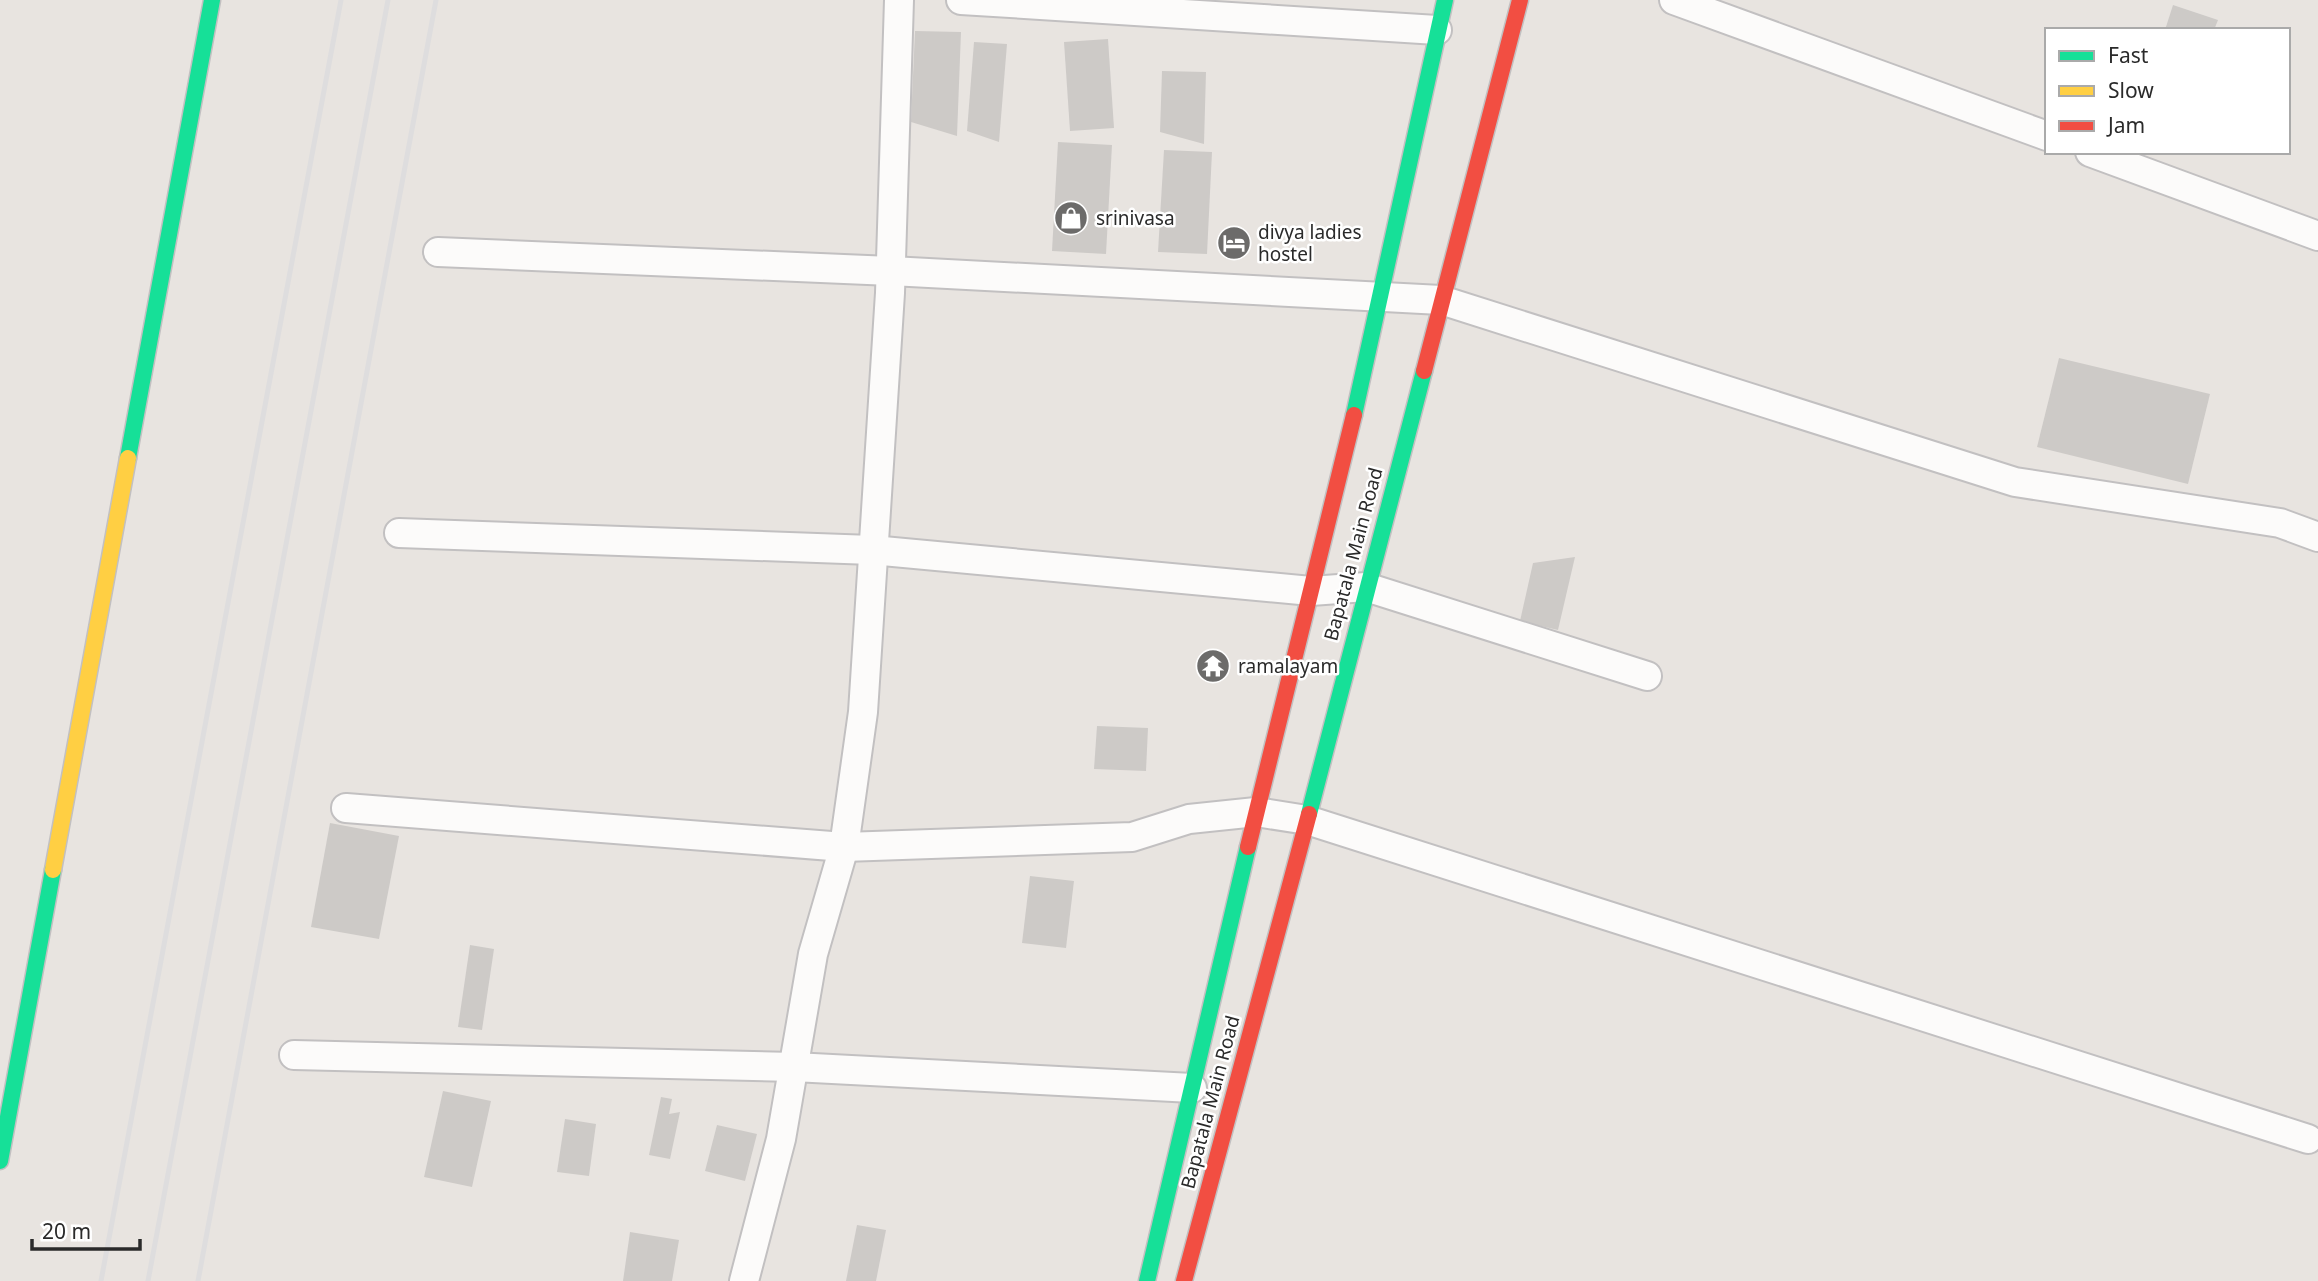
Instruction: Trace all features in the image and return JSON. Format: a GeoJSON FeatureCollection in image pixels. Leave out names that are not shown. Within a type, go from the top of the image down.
{"type":"FeatureCollection","features":[{"type":"Feature","properties":{"kind":"main road"},"geometry":{"type":"LineString","coordinates":[[0,1161],[212,0]]}},
{"type":"Feature","properties":{"kind":"main road"},"geometry":{"type":"LineString","coordinates":[[1147,1281],[1256,812],[1347,446],[1445,0]]}},
{"type":"Feature","properties":{"kind":"main road","name":"Bapatala Main Road"},"geometry":{"type":"LineString","coordinates":[[1184,1281],[1520,0]]}},
{"type":"Feature","properties":{"kind":"street"},"geometry":{"type":"LineString","coordinates":[[744,1281],[781,1139],[813,954],[844,847],[863,712],[891,271],[899,0]]}},
{"type":"Feature","properties":{"kind":"street"},"geometry":{"type":"LineString","coordinates":[[961,0],[1437,30]]}},
{"type":"Feature","properties":{"kind":"street"},"geometry":{"type":"LineString","coordinates":[[1674,0],[2045,135]]}},
{"type":"Feature","properties":{"kind":"street"},"geometry":{"type":"LineString","coordinates":[[2095,154],[2318,236]]}},
{"type":"Feature","properties":{"kind":"street"},"geometry":{"type":"LineString","coordinates":[[438,252],[891,271],[1441,300],[2015,482],[2280,523],[2318,537]]}},
{"type":"Feature","properties":{"kind":"street"},"geometry":{"type":"LineString","coordinates":[[400,533],[872,550],[1311,591],[1366,587],[1647,676]]}},
{"type":"Feature","properties":{"kind":"street"},"geometry":{"type":"LineString","coordinates":[[346,808],[844,847],[1132,837],[1189,819],[1256,812],[1307,820],[2308,1139]]}},
{"type":"Feature","properties":{"kind":"street"},"geometry":{"type":"LineString","coordinates":[[294,1055],[794,1067],[1192,1088]]}},
{"type":"Feature","properties":{"kind":"building"},"geometry":{"type":"Polygon","coordinates":[[[2173,5],[2218,20],[2215,28],[2166,28],[2173,5]]]}},
{"type":"Feature","properties":{"kind":"building"},"geometry":{"type":"Polygon","coordinates":[[[915,31],[961,32],[957,136],[911,122],[915,31]]]}},
{"type":"Feature","properties":{"kind":"building"},"geometry":{"type":"Polygon","coordinates":[[[1108,39],[1114,128],[1070,131],[1064,42],[1108,39]]]}},
{"type":"Feature","properties":{"kind":"building"},"geometry":{"type":"Polygon","coordinates":[[[974,42],[1007,44],[999,142],[967,131],[974,42]]]}},
{"type":"Feature","properties":{"kind":"building"},"geometry":{"type":"Polygon","coordinates":[[[1162,71],[1206,72],[1204,144],[1160,132],[1162,71]]]}},
{"type":"Feature","properties":{"kind":"building"},"geometry":{"type":"Polygon","coordinates":[[[1058,142],[1112,145],[1106,254],[1052,251],[1058,142]]]}},
{"type":"Feature","properties":{"kind":"building"},"geometry":{"type":"Polygon","coordinates":[[[1164,150],[1212,152],[1207,254],[1158,252],[1164,150]]]}},
{"type":"Feature","properties":{"kind":"building"},"geometry":{"type":"Polygon","coordinates":[[[2059,358],[2210,394],[2188,484],[2037,447],[2059,358]]]}},
{"type":"Feature","properties":{"kind":"building"},"geometry":{"type":"Polygon","coordinates":[[[1575,557],[1558,630],[1520,621],[1533,563],[1575,557]]]}},
{"type":"Feature","properties":{"kind":"building"},"geometry":{"type":"Polygon","coordinates":[[[1097,726],[1148,728],[1146,771],[1094,769],[1097,726]]]}},
{"type":"Feature","properties":{"kind":"building"},"geometry":{"type":"Polygon","coordinates":[[[330,823],[399,836],[379,939],[311,927],[330,823]]]}},
{"type":"Feature","properties":{"kind":"building"},"geometry":{"type":"Polygon","coordinates":[[[1030,876],[1074,881],[1066,948],[1022,943],[1030,876]]]}},
{"type":"Feature","properties":{"kind":"building"},"geometry":{"type":"Polygon","coordinates":[[[470,945],[494,949],[482,1030],[458,1027],[470,945]]]}},
{"type":"Feature","properties":{"kind":"building"},"geometry":{"type":"Polygon","coordinates":[[[443,1091],[491,1101],[472,1187],[424,1177],[443,1091]]]}},
{"type":"Feature","properties":{"kind":"building"},"geometry":{"type":"Polygon","coordinates":[[[661,1097],[672,1099],[669,1114],[680,1112],[670,1159],[649,1155],[661,1097]]]}},
{"type":"Feature","properties":{"kind":"building"},"geometry":{"type":"Polygon","coordinates":[[[565,1119],[596,1124],[589,1176],[557,1172],[565,1119]]]}},
{"type":"Feature","properties":{"kind":"building"},"geometry":{"type":"Polygon","coordinates":[[[717,1125],[757,1134],[745,1181],[705,1171],[717,1125]]]}},
{"type":"Feature","properties":{"kind":"building"},"geometry":{"type":"Polygon","coordinates":[[[857,1225],[886,1230],[876,1281],[846,1281],[857,1225]]]}},
{"type":"Feature","properties":{"kind":"building"},"geometry":{"type":"Polygon","coordinates":[[[630,1232],[679,1240],[672,1281],[623,1281],[630,1232]]]}},
{"type":"Feature","properties":{"kind":"railway"},"geometry":{"type":"LineString","coordinates":[[101,1281],[341,0]]}},
{"type":"Feature","properties":{"kind":"railway"},"geometry":{"type":"LineString","coordinates":[[148,1281],[388,0]]}},
{"type":"Feature","properties":{"kind":"railway"},"geometry":{"type":"LineString","coordinates":[[198,1281],[436,0]]}},
{"type":"Feature","properties":{"kind":"traffic: fast"},"geometry":{"type":"LineString","coordinates":[[128,458],[212,0]]}},
{"type":"Feature","properties":{"kind":"traffic: fast"},"geometry":{"type":"LineString","coordinates":[[1354,415],[1445,0]]}},
{"type":"Feature","properties":{"kind":"traffic: fast"},"geometry":{"type":"LineString","coordinates":[[1309,814],[1424,371]]}},
{"type":"Feature","properties":{"kind":"traffic: fast"},"geometry":{"type":"LineString","coordinates":[[1147,1281],[1248,847]]}},
{"type":"Feature","properties":{"kind":"traffic: fast"},"geometry":{"type":"LineString","coordinates":[[0,1161],[53,870]]}},
{"type":"Feature","properties":{"kind":"traffic: slow"},"geometry":{"type":"LineString","coordinates":[[53,870],[128,458]]}},
{"type":"Feature","properties":{"kind":"traffic: jam"},"geometry":{"type":"LineString","coordinates":[[1424,371],[1520,0]]}},
{"type":"Feature","properties":{"kind":"traffic: jam"},"geometry":{"type":"LineString","coordinates":[[1248,847],[1354,415]]}},
{"type":"Feature","properties":{"kind":"traffic: jam"},"geometry":{"type":"LineString","coordinates":[[1184,1281],[1309,814]]}},
{"type":"Feature","properties":{"kind":"place","name":"srinivasa"},"geometry":{"type":"Point","coordinates":[1071,218]}},
{"type":"Feature","properties":{"kind":"place","name":"divya ladies hostel"},"geometry":{"type":"Point","coordinates":[1234,243]}},
{"type":"Feature","properties":{"kind":"place","name":"ramalayam"},"geometry":{"type":"Point","coordinates":[1213,666]}}]}
